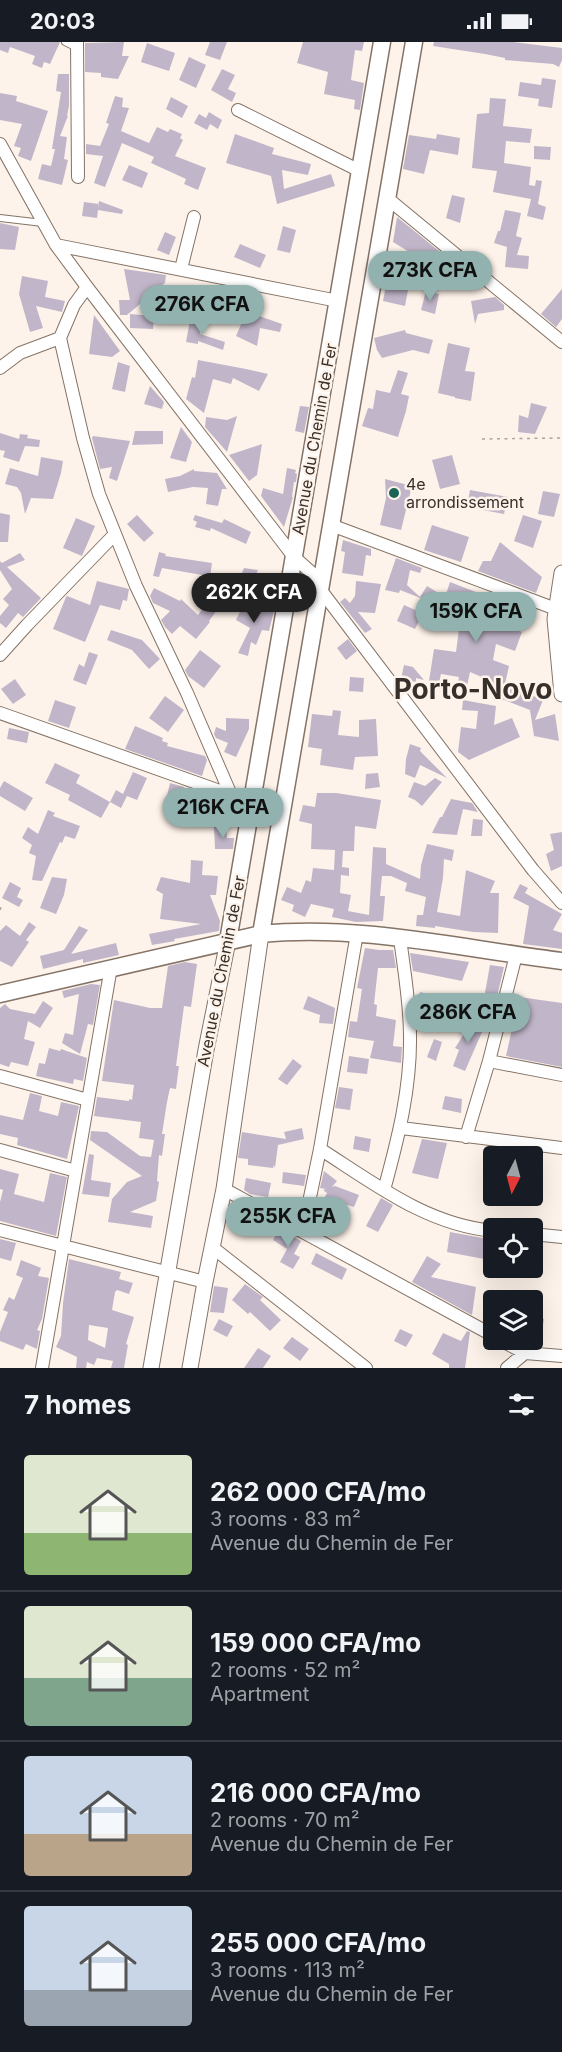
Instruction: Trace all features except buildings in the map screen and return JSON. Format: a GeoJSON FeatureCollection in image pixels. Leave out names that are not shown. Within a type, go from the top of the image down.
{"type":"FeatureCollection","features":[{"type":"Feature","properties":{"kind":"main road","name":"Avenue du Chemin de Fer"},"geometry":{"type":"LineString","coordinates":[[228,941],[382,42]]}},
{"type":"Feature","properties":{"kind":"main road","name":"Avenue du Chemin de Fer"},"geometry":{"type":"LineString","coordinates":[[261,934],[414,42]]}},
{"type":"Feature","properties":{"kind":"main road"},"geometry":{"type":"LineString","coordinates":[[0,994],[228,941],[282,932],[357,933],[562,961]]}},
{"type":"Feature","properties":{"kind":"street"},"geometry":{"type":"LineString","coordinates":[[77,45],[78,177]]}},
{"type":"Feature","properties":{"kind":"street"},"geometry":{"type":"LineString","coordinates":[[238,110],[360,171]]}},
{"type":"Feature","properties":{"kind":"street"},"geometry":{"type":"LineString","coordinates":[[0,144],[56,244],[87,287],[294,557],[313,574],[320,589],[533,870],[562,903]]}},
{"type":"Feature","properties":{"kind":"street"},"geometry":{"type":"LineString","coordinates":[[387,198],[562,342]]}},
{"type":"Feature","properties":{"kind":"street"},"geometry":{"type":"LineString","coordinates":[[181,269],[194,217]]}},
{"type":"Feature","properties":{"kind":"street"},"geometry":{"type":"LineString","coordinates":[[56,244],[338,301]]}},
{"type":"Feature","properties":{"kind":"street"},"geometry":{"type":"LineString","coordinates":[[87,287],[69,314],[60,338],[83,438],[99,494],[144,604],[187,693],[231,795]]}},
{"type":"Feature","properties":{"kind":"street"},"geometry":{"type":"LineString","coordinates":[[0,355],[20,353],[60,338]]}},
{"type":"Feature","properties":{"kind":"street"},"geometry":{"type":"LineString","coordinates":[[0,368],[20,353]]}},
{"type":"Feature","properties":{"kind":"street"},"geometry":{"type":"LineString","coordinates":[[331,525],[558,617]]}},
{"type":"Feature","properties":{"kind":"street"},"geometry":{"type":"LineString","coordinates":[[0,655],[115,534]]}},
{"type":"Feature","properties":{"kind":"street"},"geometry":{"type":"LineString","coordinates":[[562,573],[558,617],[562,694]]}},
{"type":"Feature","properties":{"kind":"street"},"geometry":{"type":"LineString","coordinates":[[0,713],[231,795],[252,800]]}},
{"type":"Feature","properties":{"kind":"street"},"geometry":{"type":"LineString","coordinates":[[303,1231],[320,1149],[357,933]]}},
{"type":"Feature","properties":{"kind":"street","name":"Avenue du Chemin de Fer"},"geometry":{"type":"LineString","coordinates":[[190,1368],[224,1189],[261,934]]}},
{"type":"Feature","properties":{"kind":"street"},"geometry":{"type":"LineString","coordinates":[[384,1190],[401,1128],[411,1035],[400,938]]}},
{"type":"Feature","properties":{"kind":"street","name":"Avenue du Chemin de Fer"},"geometry":{"type":"LineString","coordinates":[[151,1368],[206,1050],[228,941]]}},
{"type":"Feature","properties":{"kind":"street"},"geometry":{"type":"LineString","coordinates":[[466,1137],[489,1061],[516,956]]}},
{"type":"Feature","properties":{"kind":"street"},"geometry":{"type":"LineString","coordinates":[[42,1368],[111,968]]}},
{"type":"Feature","properties":{"kind":"street"},"geometry":{"type":"LineString","coordinates":[[489,1061],[562,1075]]}},
{"type":"Feature","properties":{"kind":"street"},"geometry":{"type":"LineString","coordinates":[[0,1076],[88,1100]]}},
{"type":"Feature","properties":{"kind":"street"},"geometry":{"type":"LineString","coordinates":[[401,1128],[562,1148]]}},
{"type":"Feature","properties":{"kind":"street"},"geometry":{"type":"LineString","coordinates":[[320,1149],[420,1211],[459,1225],[483,1229]]}},
{"type":"Feature","properties":{"kind":"street"},"geometry":{"type":"LineString","coordinates":[[0,1150],[76,1171]]}},
{"type":"Feature","properties":{"kind":"street"},"geometry":{"type":"LineString","coordinates":[[224,1189],[483,1330]]}},
{"type":"Feature","properties":{"kind":"street"},"geometry":{"type":"LineString","coordinates":[[0,1230],[205,1282]]}},
{"type":"Feature","properties":{"kind":"street"},"geometry":{"type":"LineString","coordinates":[[543,1235],[562,1237]]}},
{"type":"Feature","properties":{"kind":"street"},"geometry":{"type":"LineString","coordinates":[[212,1247],[366,1368]]}},
{"type":"Feature","properties":{"kind":"street"},"geometry":{"type":"LineString","coordinates":[[519,1350],[525,1353],[562,1356]]}},
{"type":"Feature","properties":{"kind":"street"},"geometry":{"type":"LineString","coordinates":[[507,1368],[525,1353]]}},
{"type":"Feature","properties":{"kind":"lane"},"geometry":{"type":"LineString","coordinates":[[65,42],[77,45]]}},
{"type":"Feature","properties":{"kind":"lane"},"geometry":{"type":"LineString","coordinates":[[0,218],[44,223]]}},
{"type":"Feature","properties":{"kind":"path"},"geometry":{"type":"LineString","coordinates":[[483,440],[562,438]]}},
{"type":"Feature","properties":{"kind":"path"},"geometry":{"type":"LineString","coordinates":[[0,909],[2,905]]}},
{"type":"Feature","properties":{"kind":"place","name":"4e arrondissement"},"geometry":{"type":"Point","coordinates":[394,493]}},
{"type":"Feature","properties":{"kind":"district","name":"Porto-Novo"},"geometry":{"type":"Point","coordinates":[473,689]}}]}
